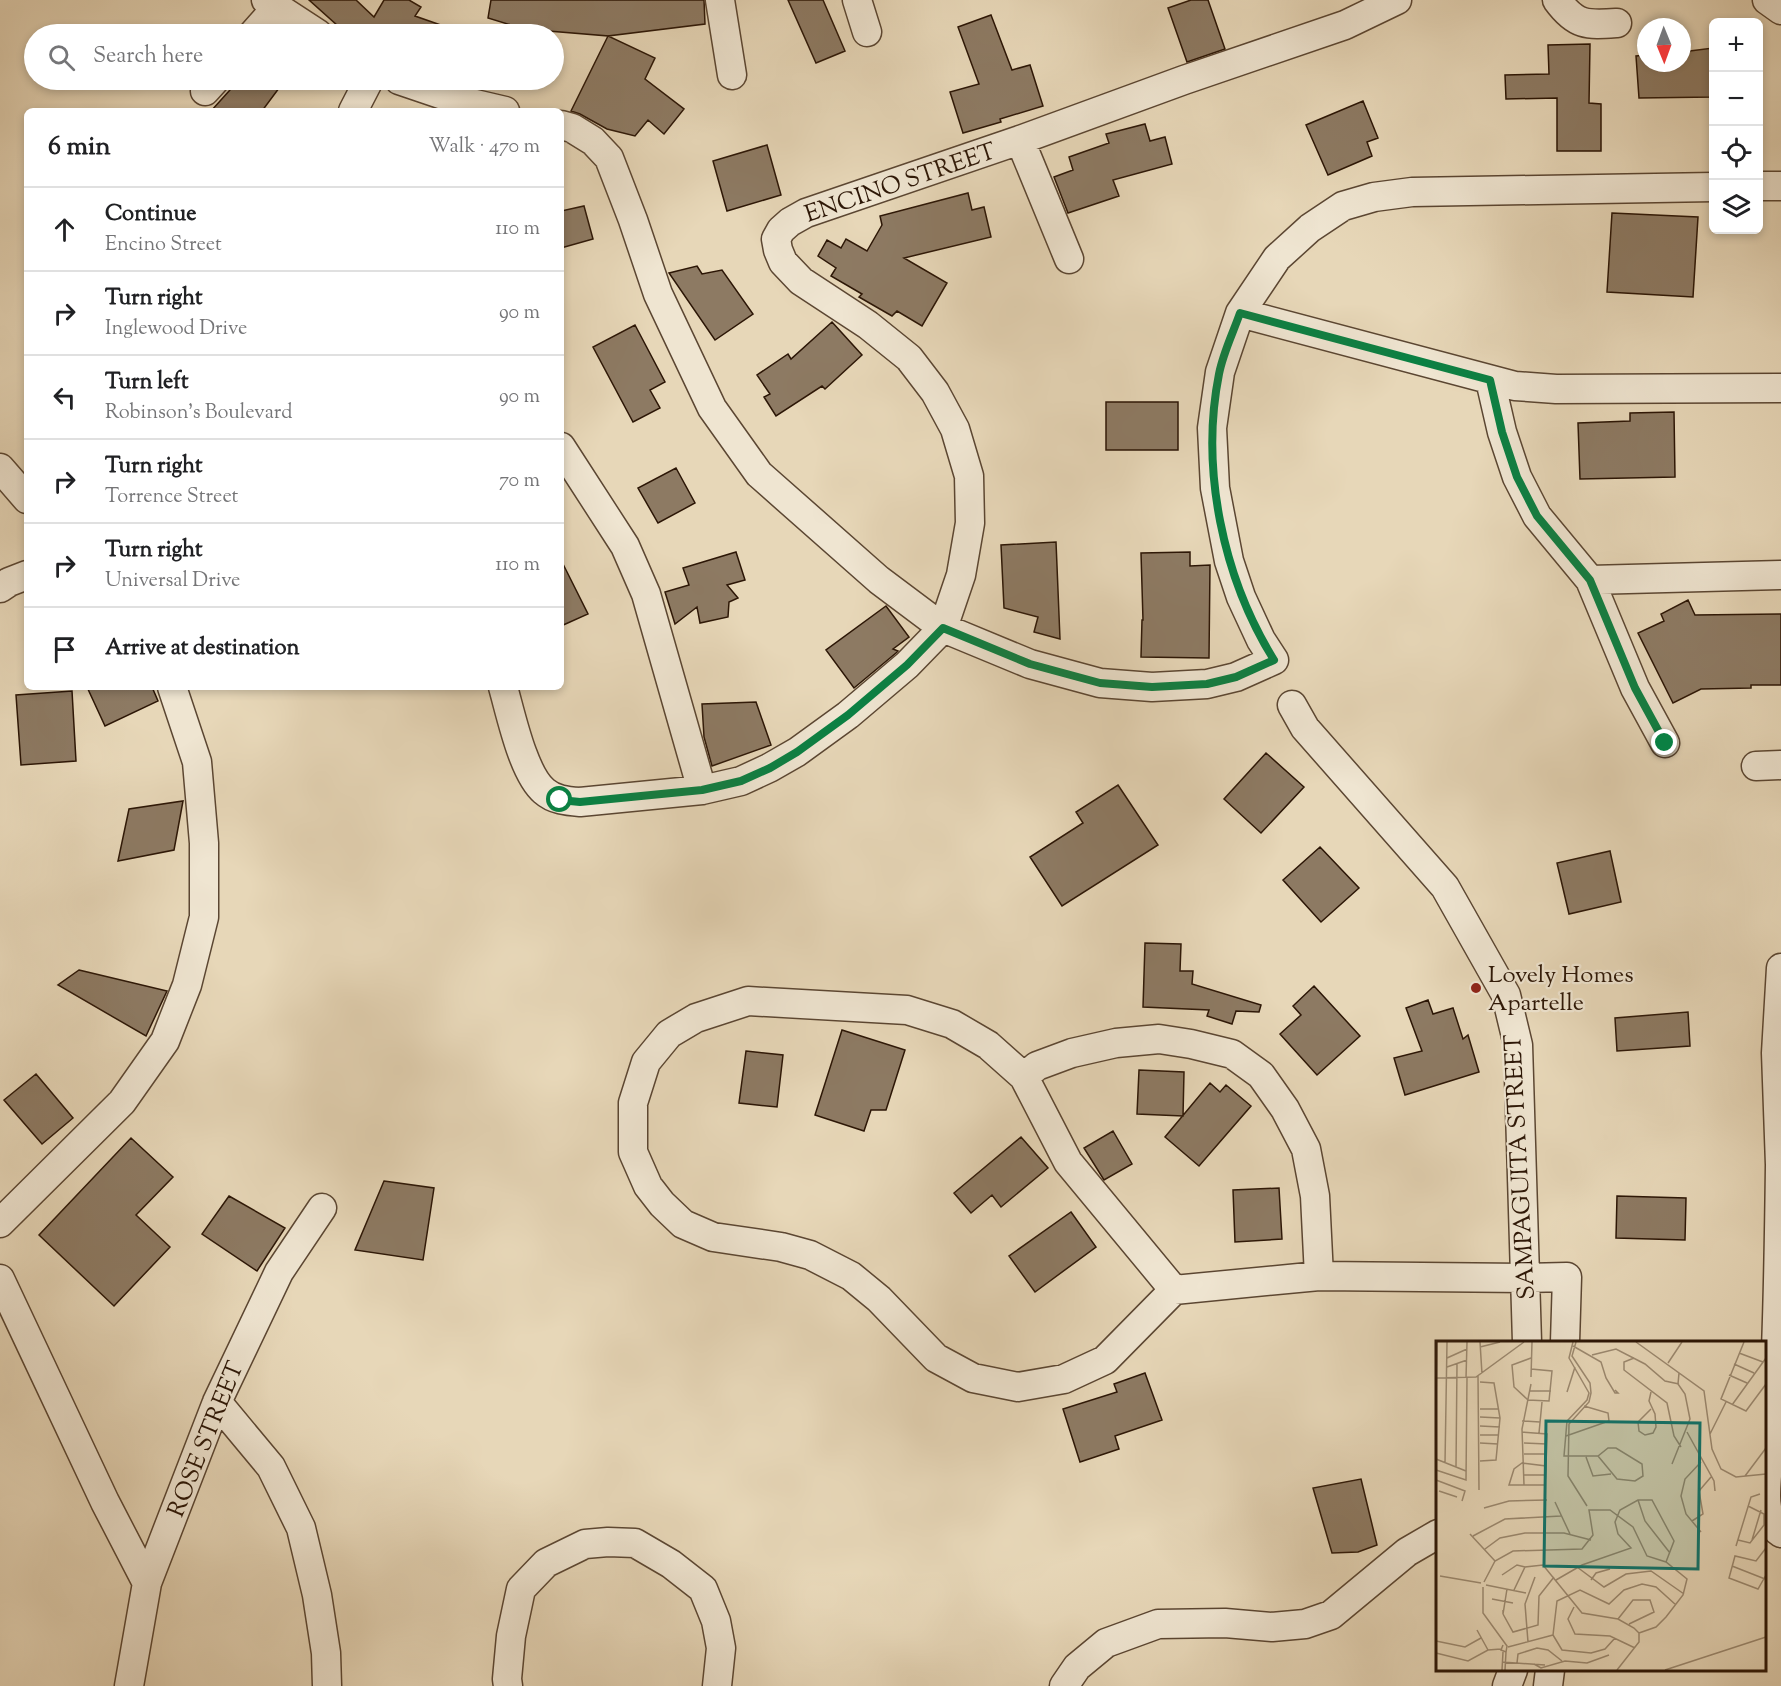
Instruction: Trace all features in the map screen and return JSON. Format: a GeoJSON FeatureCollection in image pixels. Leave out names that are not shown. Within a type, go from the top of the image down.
{"type":"FeatureCollection","features":[{"type":"Feature","properties":{"kind":"street"},"geometry":{"type":"LineString","coordinates":[[720,0],[732,75]]}},
{"type":"Feature","properties":{"kind":"street"},"geometry":{"type":"LineString","coordinates":[[857,0],[867,32]]}},
{"type":"Feature","properties":{"kind":"street","name":"ENCINO STREET"},"geometry":{"type":"LineString","coordinates":[[503,690],[524,758],[534,779],[545,792],[560,800],[580,802],[702,790],[741,781],[797,752],[848,715],[907,665],[943,628],[961,575],[970,523],[969,476],[955,429],[935,392],[909,358],[868,325],[801,281],[783,262],[778,250],[776,239],[781,230],[806,213],[1345,25],[1397,0]]}},
{"type":"Feature","properties":{"kind":"street"},"geometry":{"type":"LineString","coordinates":[[1557,0],[1567,15],[1581,22],[1617,23]]}},
{"type":"Feature","properties":{"kind":"street"},"geometry":{"type":"LineString","coordinates":[[1767,0],[1781,10]]}},
{"type":"Feature","properties":{"kind":"street"},"geometry":{"type":"LineString","coordinates":[[259,24],[271,4],[302,24]]}},
{"type":"Feature","properties":{"kind":"street"},"geometry":{"type":"LineString","coordinates":[[354,108],[364,90]]}},
{"type":"Feature","properties":{"kind":"street"},"geometry":{"type":"LineString","coordinates":[[430,90],[493,108]]}},
{"type":"Feature","properties":{"kind":"street"},"geometry":{"type":"LineString","coordinates":[[564,126],[593,141],[609,158],[658,294],[707,398],[759,474],[879,580],[943,628],[1030,664],[1100,683],[1152,687],[1207,684],[1236,677],[1274,660],[1261,640],[1241,597],[1229,561],[1215,488],[1212,428],[1220,372],[1240,313],[1277,258],[1310,228],[1342,206],[1374,197],[1412,192],[1709,187]]}},
{"type":"Feature","properties":{"kind":"street"},"geometry":{"type":"LineString","coordinates":[[1020,140],[1069,259]]}},
{"type":"Feature","properties":{"kind":"street"},"geometry":{"type":"LineString","coordinates":[[1763,186],[1781,186]]}},
{"type":"Feature","properties":{"kind":"street"},"geometry":{"type":"LineString","coordinates":[[1240,313],[1515,386],[1556,389],[1781,388]]}},
{"type":"Feature","properties":{"kind":"street"},"geometry":{"type":"LineString","coordinates":[[1490,380],[1502,432],[1517,477],[1537,516],[1590,580],[1635,688],[1665,743]]}},
{"type":"Feature","properties":{"kind":"street"},"geometry":{"type":"LineString","coordinates":[[564,452],[625,546],[646,594],[702,790]]}},
{"type":"Feature","properties":{"kind":"street"},"geometry":{"type":"LineString","coordinates":[[0,468],[24,496]]}},
{"type":"Feature","properties":{"kind":"street"},"geometry":{"type":"LineString","coordinates":[[1590,580],[1781,575]]}},
{"type":"Feature","properties":{"kind":"street"},"geometry":{"type":"LineString","coordinates":[[0,588],[24,576]]}},
{"type":"Feature","properties":{"kind":"street"},"geometry":{"type":"LineString","coordinates":[[0,1223],[122,1102],[165,1041],[187,985],[204,917],[204,843],[197,762],[173,690]]}},
{"type":"Feature","properties":{"kind":"street","name":"SAMPAGUITA STREET"},"geometry":{"type":"LineString","coordinates":[[1292,705],[1305,728],[1445,886],[1506,995],[1518,1045],[1527,1341]]}},
{"type":"Feature","properties":{"kind":"street"},"geometry":{"type":"LineString","coordinates":[[1779,1532],[1768,1515],[1766,1497],[1777,1416],[1780,1294],[1781,968]]}},
{"type":"Feature","properties":{"kind":"street"},"geometry":{"type":"LineString","coordinates":[[1174,1290],[1068,1162],[1024,1077],[988,1045],[952,1024],[907,1011],[748,1001],[696,1018],[669,1034],[646,1062],[633,1103],[633,1152],[648,1186],[662,1204],[683,1224],[713,1237],[781,1247],[810,1255],[850,1276],[879,1299],[936,1358],[973,1378],[1018,1387],[1064,1379],[1105,1360],[1174,1290],[1319,1276],[1525,1278]]}},
{"type":"Feature","properties":{"kind":"street"},"geometry":{"type":"LineString","coordinates":[[1024,1077],[1037,1066],[1072,1053],[1116,1043],[1159,1040],[1191,1044],[1232,1054],[1261,1075],[1285,1109],[1306,1149],[1315,1196],[1319,1276]]}},
{"type":"Feature","properties":{"kind":"street","name":"ROSE STREET"},"geometry":{"type":"LineString","coordinates":[[129,1686],[147,1583],[217,1402],[279,1272],[322,1208]]}},
{"type":"Feature","properties":{"kind":"street","name":"SAMPAGUITA STREET"},"geometry":{"type":"LineString","coordinates":[[1525,1278],[1567,1277],[1565,1341]]}},
{"type":"Feature","properties":{"kind":"street"},"geometry":{"type":"LineString","coordinates":[[0,1279],[105,1502],[147,1583]]}},
{"type":"Feature","properties":{"kind":"street"},"geometry":{"type":"LineString","coordinates":[[217,1402],[271,1467],[301,1528],[319,1607],[326,1653],[327,1686]]}},
{"type":"Feature","properties":{"kind":"street"},"geometry":{"type":"LineString","coordinates":[[1064,1686],[1077,1667],[1106,1643],[1158,1624],[1225,1623],[1272,1626],[1305,1624],[1331,1614],[1407,1552],[1436,1535]]}},
{"type":"Feature","properties":{"kind":"street"},"geometry":{"type":"LineString","coordinates":[[508,1686],[510,1636],[521,1589],[546,1563],[585,1544],[608,1542],[635,1543],[671,1564],[703,1589],[716,1621],[721,1648],[717,1686]]}},
{"type":"Feature","properties":{"kind":"street"},"geometry":{"type":"LineString","coordinates":[[1507,1686],[1513,1671]]}},
{"type":"Feature","properties":{"kind":"street"},"geometry":{"type":"LineString","coordinates":[[1548,1686],[1550,1671]]}},
{"type":"Feature","properties":{"kind":"building"},"geometry":{"type":"Polygon","coordinates":[[[309,0],[356,0],[374,17],[384,0],[409,0],[421,7],[415,16],[438,24],[336,24],[309,0]]]}},
{"type":"Feature","properties":{"kind":"building"},"geometry":{"type":"Polygon","coordinates":[[[491,0],[704,0],[705,24],[608,36],[564,32],[564,24],[508,24],[488,18],[491,0]]]}},
{"type":"Feature","properties":{"kind":"building"},"geometry":{"type":"Polygon","coordinates":[[[788,0],[823,0],[845,51],[816,63],[788,0]]]}},
{"type":"Feature","properties":{"kind":"building"},"geometry":{"type":"Polygon","coordinates":[[[1191,0],[1208,0],[1225,49],[1187,62],[1168,8],[1191,0]]]}},
{"type":"Feature","properties":{"kind":"building"},"geometry":{"type":"Polygon","coordinates":[[[991,15],[1012,70],[1030,65],[1043,106],[963,133],[950,92],[979,84],[958,27],[991,15]]]}},
{"type":"Feature","properties":{"kind":"building"},"geometry":{"type":"Polygon","coordinates":[[[608,36],[655,58],[645,79],[684,109],[664,134],[648,120],[635,136],[607,129],[571,111],[608,36]]]}},
{"type":"Feature","properties":{"kind":"building"},"geometry":{"type":"Polygon","coordinates":[[[1590,44],[1589,103],[1601,104],[1601,151],[1557,151],[1557,98],[1506,99],[1505,75],[1549,74],[1548,45],[1590,44]]]}},
{"type":"Feature","properties":{"kind":"building"},"geometry":{"type":"Polygon","coordinates":[[[1709,49],[1709,97],[1639,98],[1637,72],[1691,72],[1691,51],[1709,49]]]}},
{"type":"Feature","properties":{"kind":"building"},"geometry":{"type":"Polygon","coordinates":[[[230,90],[278,90],[264,108],[214,108],[230,90]]]}},
{"type":"Feature","properties":{"kind":"building"},"geometry":{"type":"Polygon","coordinates":[[[1363,101],[1378,138],[1367,142],[1372,156],[1328,175],[1306,125],[1363,101]]]}},
{"type":"Feature","properties":{"kind":"building"},"geometry":{"type":"Polygon","coordinates":[[[1145,124],[1150,141],[1165,137],[1172,164],[1113,180],[1119,196],[1068,213],[1054,177],[1073,170],[1069,157],[1109,143],[1106,134],[1145,124]]]}},
{"type":"Feature","properties":{"kind":"building"},"geometry":{"type":"Polygon","coordinates":[[[767,145],[781,195],[727,211],[713,161],[767,145]]]}},
{"type":"Feature","properties":{"kind":"building"},"geometry":{"type":"Polygon","coordinates":[[[968,193],[972,210],[984,207],[991,237],[904,258],[947,283],[922,326],[897,311],[892,316],[859,297],[862,294],[831,276],[836,268],[818,256],[827,240],[841,248],[846,239],[867,251],[882,225],[880,216],[968,193]]]}},
{"type":"Feature","properties":{"kind":"building"},"geometry":{"type":"Polygon","coordinates":[[[584,206],[593,239],[564,247],[564,210],[584,206]]]}},
{"type":"Feature","properties":{"kind":"building"},"geometry":{"type":"Polygon","coordinates":[[[1612,213],[1698,217],[1693,297],[1607,292],[1612,213]]]}},
{"type":"Feature","properties":{"kind":"building"},"geometry":{"type":"Polygon","coordinates":[[[697,266],[702,274],[722,270],[753,314],[715,340],[669,273],[697,266]]]}},
{"type":"Feature","properties":{"kind":"building"},"geometry":{"type":"Polygon","coordinates":[[[832,322],[862,355],[825,389],[822,386],[776,416],[764,397],[770,394],[757,375],[788,354],[791,359],[832,322]]]}},
{"type":"Feature","properties":{"kind":"building"},"geometry":{"type":"Polygon","coordinates":[[[635,325],[665,382],[650,390],[660,408],[633,422],[593,347],[635,325]]]}},
{"type":"Feature","properties":{"kind":"building"},"geometry":{"type":"Polygon","coordinates":[[[1106,402],[1178,402],[1178,450],[1106,450],[1106,402]]]}},
{"type":"Feature","properties":{"kind":"building"},"geometry":{"type":"Polygon","coordinates":[[[1674,412],[1675,477],[1580,479],[1578,423],[1630,421],[1630,413],[1674,412]]]}},
{"type":"Feature","properties":{"kind":"building"},"geometry":{"type":"Polygon","coordinates":[[[676,468],[695,503],[658,523],[638,488],[676,468]]]}},
{"type":"Feature","properties":{"kind":"building"},"geometry":{"type":"Polygon","coordinates":[[[1056,542],[1060,639],[1034,632],[1038,617],[1004,608],[1001,545],[1056,542]]]}},
{"type":"Feature","properties":{"kind":"building"},"geometry":{"type":"Polygon","coordinates":[[[736,552],[745,580],[727,585],[738,598],[729,602],[728,617],[700,623],[697,607],[675,624],[665,592],[689,585],[683,568],[736,552]]]}},
{"type":"Feature","properties":{"kind":"building"},"geometry":{"type":"Polygon","coordinates":[[[1190,552],[1190,566],[1210,565],[1209,658],[1141,657],[1143,620],[1141,553],[1190,552]]]}},
{"type":"Feature","properties":{"kind":"building"},"geometry":{"type":"Polygon","coordinates":[[[564,566],[588,614],[564,625],[564,566]]]}},
{"type":"Feature","properties":{"kind":"building"},"geometry":{"type":"Polygon","coordinates":[[[1688,600],[1695,615],[1781,614],[1781,685],[1701,689],[1673,703],[1638,633],[1664,621],[1661,614],[1688,600]]]}},
{"type":"Feature","properties":{"kind":"building"},"geometry":{"type":"Polygon","coordinates":[[[886,606],[909,637],[893,649],[898,651],[896,653],[854,688],[826,650],[886,606]]]}},
{"type":"Feature","properties":{"kind":"building"},"geometry":{"type":"Polygon","coordinates":[[[88,690],[153,690],[158,701],[105,726],[88,690]]]}},
{"type":"Feature","properties":{"kind":"building"},"geometry":{"type":"Polygon","coordinates":[[[72,691],[76,761],[21,765],[16,695],[72,691]]]}},
{"type":"Feature","properties":{"kind":"building"},"geometry":{"type":"Polygon","coordinates":[[[756,702],[771,745],[712,766],[704,737],[702,704],[756,702]]]}},
{"type":"Feature","properties":{"kind":"building"},"geometry":{"type":"Polygon","coordinates":[[[1266,753],[1304,787],[1261,833],[1224,799],[1266,753]]]}},
{"type":"Feature","properties":{"kind":"building"},"geometry":{"type":"Polygon","coordinates":[[[1118,785],[1158,845],[1062,906],[1030,857],[1083,823],[1076,812],[1118,785]]]}},
{"type":"Feature","properties":{"kind":"building"},"geometry":{"type":"Polygon","coordinates":[[[183,801],[174,850],[118,861],[129,809],[183,801]]]}},
{"type":"Feature","properties":{"kind":"building"},"geometry":{"type":"Polygon","coordinates":[[[1320,847],[1359,888],[1321,922],[1283,880],[1320,847]]]}},
{"type":"Feature","properties":{"kind":"building"},"geometry":{"type":"Polygon","coordinates":[[[1610,851],[1621,902],[1569,914],[1557,863],[1610,851]]]}},
{"type":"Feature","properties":{"kind":"building"},"geometry":{"type":"Polygon","coordinates":[[[1145,943],[1181,944],[1180,971],[1193,971],[1192,984],[1261,1005],[1259,1012],[1236,1011],[1232,1024],[1207,1016],[1209,1010],[1143,1007],[1145,943]]]}},
{"type":"Feature","properties":{"kind":"building"},"geometry":{"type":"Polygon","coordinates":[[[79,970],[167,991],[146,1036],[58,985],[79,970]]]}},
{"type":"Feature","properties":{"kind":"building"},"geometry":{"type":"Polygon","coordinates":[[[1314,986],[1360,1036],[1317,1075],[1280,1034],[1301,1015],[1293,1006],[1314,986]]]}},
{"type":"Feature","properties":{"kind":"building"},"geometry":{"type":"Polygon","coordinates":[[[1428,1000],[1433,1014],[1453,1008],[1463,1039],[1468,1035],[1479,1072],[1405,1095],[1394,1058],[1422,1051],[1406,1008],[1428,1000]]]}},
{"type":"Feature","properties":{"kind":"building"},"geometry":{"type":"Polygon","coordinates":[[[1688,1012],[1690,1046],[1617,1051],[1615,1018],[1688,1012]]]}},
{"type":"Feature","properties":{"kind":"building"},"geometry":{"type":"Polygon","coordinates":[[[842,1030],[905,1050],[886,1110],[871,1110],[864,1131],[815,1115],[842,1030]]]}},
{"type":"Feature","properties":{"kind":"building"},"geometry":{"type":"Polygon","coordinates":[[[746,1051],[783,1055],[777,1107],[739,1103],[746,1051]]]}},
{"type":"Feature","properties":{"kind":"building"},"geometry":{"type":"Polygon","coordinates":[[[1139,1070],[1184,1072],[1183,1116],[1137,1114],[1139,1070]]]}},
{"type":"Feature","properties":{"kind":"building"},"geometry":{"type":"Polygon","coordinates":[[[36,1074],[73,1118],[42,1144],[4,1100],[36,1074]]]}},
{"type":"Feature","properties":{"kind":"building"},"geometry":{"type":"Polygon","coordinates":[[[1210,1083],[1220,1092],[1226,1085],[1251,1106],[1199,1166],[1165,1137],[1210,1083]]]}},
{"type":"Feature","properties":{"kind":"building"},"geometry":{"type":"Polygon","coordinates":[[[1113,1131],[1132,1164],[1104,1180],[1084,1148],[1113,1131]]]}},
{"type":"Feature","properties":{"kind":"building"},"geometry":{"type":"Polygon","coordinates":[[[1021,1137],[1048,1168],[1001,1207],[992,1195],[971,1213],[954,1193],[1021,1137]]]}},
{"type":"Feature","properties":{"kind":"building"},"geometry":{"type":"Polygon","coordinates":[[[131,1138],[173,1177],[136,1215],[170,1247],[114,1306],[39,1235],[131,1138]]]}},
{"type":"Feature","properties":{"kind":"building"},"geometry":{"type":"Polygon","coordinates":[[[384,1181],[434,1188],[423,1260],[355,1250],[384,1181]]]}},
{"type":"Feature","properties":{"kind":"building"},"geometry":{"type":"Polygon","coordinates":[[[1279,1188],[1282,1239],[1235,1242],[1233,1190],[1279,1188]]]}},
{"type":"Feature","properties":{"kind":"building"},"geometry":{"type":"Polygon","coordinates":[[[229,1196],[285,1228],[257,1271],[202,1234],[229,1196]]]}},
{"type":"Feature","properties":{"kind":"building"},"geometry":{"type":"Polygon","coordinates":[[[1617,1196],[1686,1198],[1685,1240],[1616,1238],[1617,1196]]]}},
{"type":"Feature","properties":{"kind":"building"},"geometry":{"type":"Polygon","coordinates":[[[1071,1212],[1096,1247],[1035,1292],[1009,1256],[1071,1212]]]}},
{"type":"Feature","properties":{"kind":"building"},"geometry":{"type":"Polygon","coordinates":[[[1145,1373],[1162,1420],[1115,1436],[1119,1449],[1080,1462],[1063,1409],[1117,1392],[1114,1384],[1145,1373]]]}},
{"type":"Feature","properties":{"kind":"building"},"geometry":{"type":"Polygon","coordinates":[[[1361,1479],[1377,1545],[1358,1552],[1332,1553],[1313,1488],[1361,1479]]]}},
{"type":"Feature","properties":{"kind":"place","name":"Lovely Homes Apartelle"},"geometry":{"type":"Point","coordinates":[1476,988]}},
{"type":"Feature","properties":{"kind":"route"},"geometry":{"type":"LineString","coordinates":[[560,800],[580,802],[702,790],[741,781],[770,768],[797,752],[848,715],[907,665],[943,628],[1030,664],[1100,683],[1152,687],[1207,684],[1236,677],[1274,660],[1261,640],[1241,597],[1229,561],[1215,488],[1212,428],[1220,372],[1240,313],[1490,380],[1502,432],[1517,477],[1537,516],[1590,580],[1635,688],[1665,743]]}}]}
